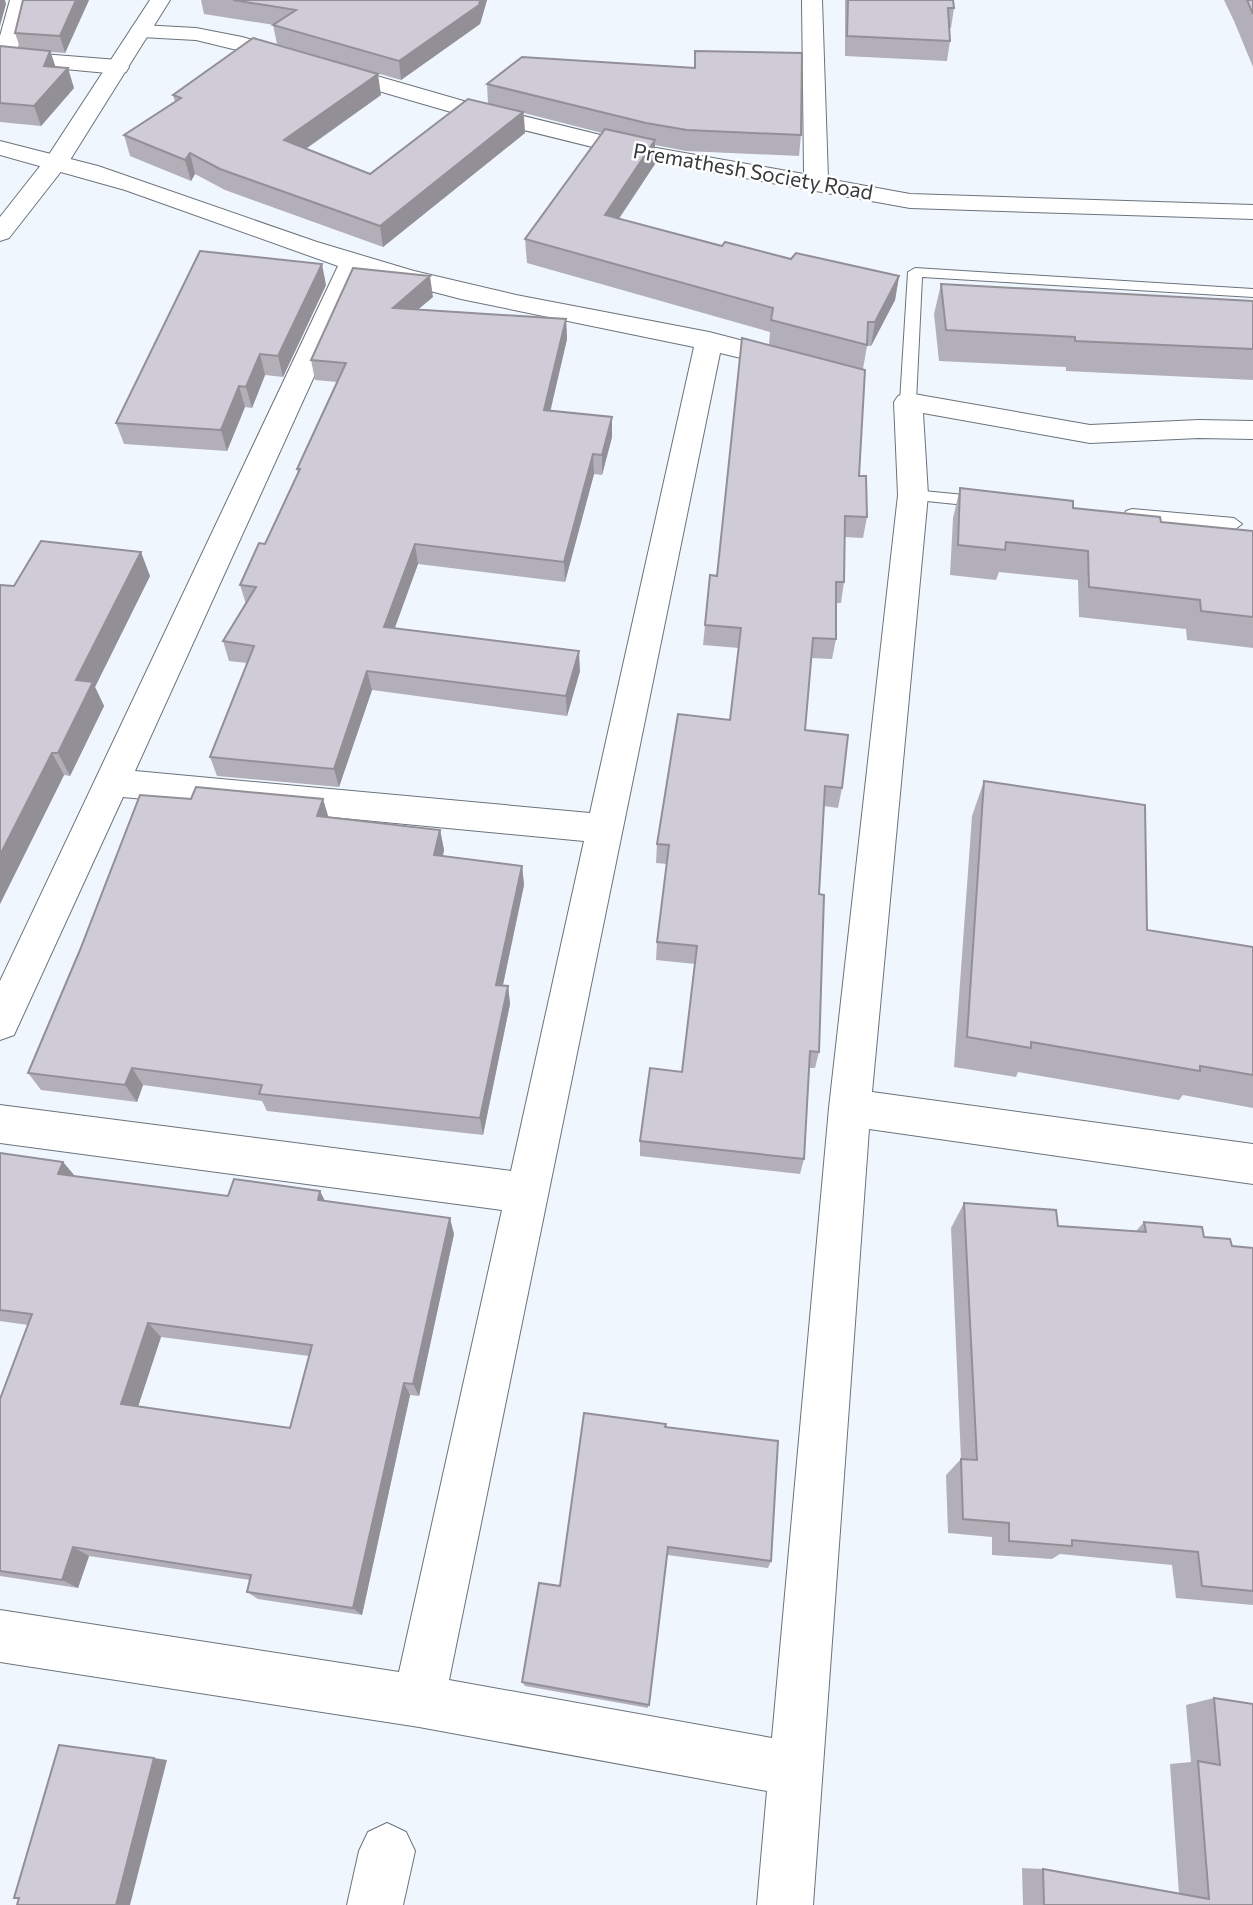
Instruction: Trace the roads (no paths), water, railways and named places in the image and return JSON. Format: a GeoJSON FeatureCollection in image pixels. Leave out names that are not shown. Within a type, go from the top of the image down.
{"type":"FeatureCollection","features":[{"type":"Feature","properties":{"kind":"street"},"geometry":{"type":"LineString","coordinates":[[20,0],[5,58],[118,66]]}},
{"type":"Feature","properties":{"kind":"street"},"geometry":{"type":"LineString","coordinates":[[0,233],[58,160],[160,0]]}},
{"type":"Feature","properties":{"kind":"street"},"geometry":{"type":"LineString","coordinates":[[812,0],[816,184]]}},
{"type":"Feature","properties":{"kind":"street","name":"Premathesh Society Road"},"geometry":{"type":"LineString","coordinates":[[141,30],[196,34],[230,41],[559,133],[645,153],[910,201],[1253,212]]}},
{"type":"Feature","properties":{"kind":"street"},"geometry":{"type":"LineString","coordinates":[[0,148],[58,160],[353,262],[492,298],[709,340],[810,367]]}},
{"type":"Feature","properties":{"kind":"street"},"geometry":{"type":"LineString","coordinates":[[0,1023],[353,262]]}},
{"type":"Feature","properties":{"kind":"street"},"geometry":{"type":"LineString","coordinates":[[419,1702],[709,340]]}},
{"type":"Feature","properties":{"kind":"street"},"geometry":{"type":"LineString","coordinates":[[785,1905],[850,1108],[914,495],[908,402],[1090,434],[1199,429],[1253,430]]}},
{"type":"Feature","properties":{"kind":"street"},"geometry":{"type":"LineString","coordinates":[[112,782],[605,829]]}},
{"type":"Feature","properties":{"kind":"street"},"geometry":{"type":"LineString","coordinates":[[850,1108],[1253,1164]]}},
{"type":"Feature","properties":{"kind":"street"},"geometry":{"type":"LineString","coordinates":[[0,1124],[527,1193]]}},
{"type":"Feature","properties":{"kind":"street"},"geometry":{"type":"LineString","coordinates":[[0,1636],[419,1702],[796,1769]]}},
{"type":"Feature","properties":{"kind":"street"},"geometry":{"type":"LineString","coordinates":[[375,1905],[387,1851]]}},
{"type":"Feature","properties":{"kind":"lane"},"geometry":{"type":"LineString","coordinates":[[908,402],[915,272],[1253,293]]}},
{"type":"Feature","properties":{"kind":"lane"},"geometry":{"type":"LineString","coordinates":[[914,495],[1006,503]]}},
{"type":"Feature","properties":{"kind":"lane"},"geometry":{"type":"LineString","coordinates":[[1113,513],[1234,524]]}}]}
